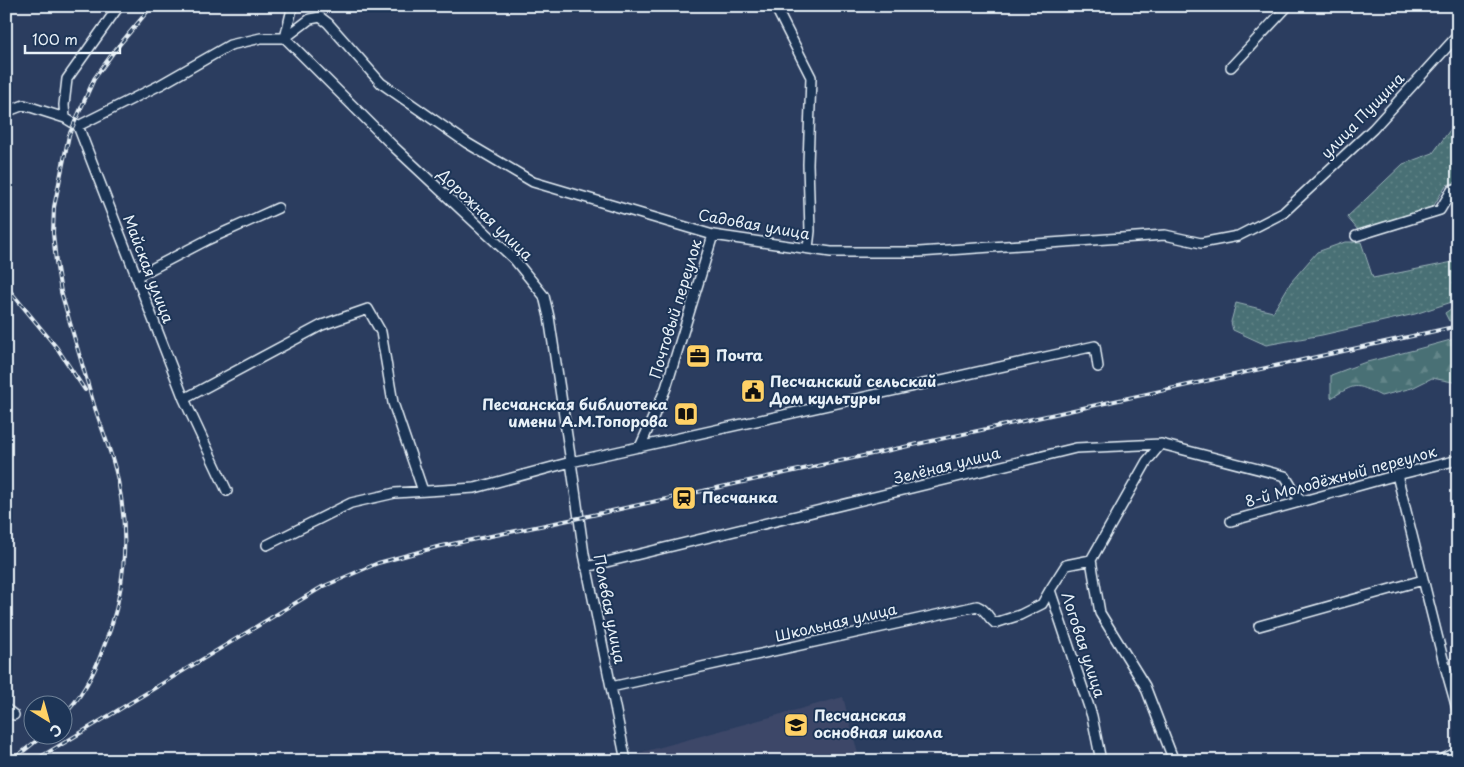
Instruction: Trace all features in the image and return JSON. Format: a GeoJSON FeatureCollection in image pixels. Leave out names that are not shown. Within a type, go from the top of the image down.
{"type":"FeatureCollection","features":[{"type":"Feature","properties":{"kind":"street"},"geometry":{"type":"LineString","coordinates":[[65,118],[64,105],[67,79],[119,6]]}},
{"type":"Feature","properties":{"kind":"street"},"geometry":{"type":"LineString","coordinates":[[6,112],[24,104],[65,118],[78,126],[160,86],[230,45],[261,38],[285,38],[292,6]]}},
{"type":"Feature","properties":{"kind":"street"},"geometry":{"type":"LineString","coordinates":[[775,6],[811,77],[808,164],[810,231],[808,248]]}},
{"type":"Feature","properties":{"kind":"street"},"geometry":{"type":"LineString","coordinates":[[1231,67],[1288,6]]}},
{"type":"Feature","properties":{"kind":"street","name":"Садовая улица"},"geometry":{"type":"LineString","coordinates":[[285,38],[310,19],[320,17],[328,23],[381,82],[467,142],[533,182],[714,235],[831,252],[919,252],[1165,235],[1201,243],[1238,236],[1284,213]]}},
{"type":"Feature","properties":{"kind":"street","name":"улица Пущина"},"geometry":{"type":"LineString","coordinates":[[1284,213],[1373,129],[1458,35]]}},
{"type":"Feature","properties":{"kind":"street","name":"Дорожная улица"},"geometry":{"type":"LineString","coordinates":[[285,38],[393,146],[514,259],[544,296],[549,317],[571,462]]}},
{"type":"Feature","properties":{"kind":"street","name":"Майская улица"},"geometry":{"type":"LineString","coordinates":[[78,126],[184,399],[228,491]]}},
{"type":"Feature","properties":{"kind":"street"},"geometry":{"type":"LineString","coordinates":[[1356,236],[1440,210],[1452,190],[1458,188]]}},
{"type":"Feature","properties":{"kind":"street"},"geometry":{"type":"LineString","coordinates":[[136,277],[207,240],[278,208]]}},
{"type":"Feature","properties":{"kind":"street","name":"Почтовый переулок"},"geometry":{"type":"LineString","coordinates":[[640,447],[666,388],[714,235]]}},
{"type":"Feature","properties":{"kind":"street"},"geometry":{"type":"LineString","coordinates":[[184,399],[322,325],[368,309],[381,332],[393,403],[423,492]]}},
{"type":"Feature","properties":{"kind":"street"},"geometry":{"type":"LineString","coordinates":[[267,545],[351,503],[395,493],[475,488],[571,462],[1095,346],[1098,367]]}},
{"type":"Feature","properties":{"kind":"street"},"geometry":{"type":"LineString","coordinates":[[1091,560],[1147,461],[1161,444]]}},
{"type":"Feature","properties":{"kind":"street","name":"Зелёная улица"},"geometry":{"type":"LineString","coordinates":[[586,567],[1076,448],[1161,444],[1285,476],[1301,502]]}},
{"type":"Feature","properties":{"kind":"street"},"geometry":{"type":"LineString","coordinates":[[1145,446],[1147,461]]}},
{"type":"Feature","properties":{"kind":"street","name":"8-й Молодёжный переулок"},"geometry":{"type":"LineString","coordinates":[[1231,521],[1396,475],[1458,460]]}},
{"type":"Feature","properties":{"kind":"street","name":"Полевая улица"},"geometry":{"type":"LineString","coordinates":[[571,462],[586,567],[626,761]]}},
{"type":"Feature","properties":{"kind":"street"},"geometry":{"type":"LineString","coordinates":[[1396,475],[1458,712]]}},
{"type":"Feature","properties":{"kind":"street","name":"Логовая улица"},"geometry":{"type":"LineString","coordinates":[[1101,761],[1092,716],[1050,590],[1066,565],[1091,560],[1100,613],[1145,686],[1174,761]]}},
{"type":"Feature","properties":{"kind":"street"},"geometry":{"type":"LineString","coordinates":[[1259,626],[1423,580]]}},
{"type":"Feature","properties":{"kind":"street","name":"Школьная улица"},"geometry":{"type":"LineString","coordinates":[[611,687],[977,606],[984,609],[995,623],[1020,615],[1042,604],[1050,590]]}},
{"type":"Feature","properties":{"kind":"street"},"geometry":{"type":"LineString","coordinates":[[6,709],[14,715]]}},
{"type":"Feature","properties":{"kind":"street"},"geometry":{"type":"LineString","coordinates":[[1439,761],[1458,752]]}},
{"type":"Feature","properties":{"kind":"shaded area","name":"Песчанская основная школа"},"geometry":{"type":"Polygon","coordinates":[[[843,697],[860,761],[641,761],[639,753],[843,697]]]}},
{"type":"Feature","properties":{"kind":"green space"},"geometry":{"type":"Polygon","coordinates":[[[1458,119],[1458,182],[1446,185],[1433,207],[1358,230],[1347,217],[1403,164],[1433,153],[1458,119]]]}},
{"type":"Feature","properties":{"kind":"green space"},"geometry":{"type":"Polygon","coordinates":[[[1345,242],[1361,242],[1373,278],[1458,261],[1458,300],[1415,314],[1322,335],[1266,345],[1233,330],[1231,322],[1236,303],[1273,312],[1291,282],[1317,252],[1345,242]]]}},
{"type":"Feature","properties":{"kind":"green space"},"geometry":{"type":"Polygon","coordinates":[[[1458,304],[1458,320],[1449,321],[1445,313],[1458,304]]]}},
{"type":"Feature","properties":{"kind":"green space"},"geometry":{"type":"Polygon","coordinates":[[[1458,338],[1458,383],[1432,378],[1412,388],[1381,396],[1365,388],[1355,386],[1331,398],[1331,375],[1363,363],[1458,338]]]}},
{"type":"Feature","properties":{"kind":"railway"},"geometry":{"type":"LineString","coordinates":[[72,705],[91,676],[110,629],[116,608],[123,566],[124,523],[116,471],[94,405],[61,292],[53,233],[54,207],[69,135],[94,79],[115,50],[152,6]]}},
{"type":"Feature","properties":{"kind":"railway"},"geometry":{"type":"LineString","coordinates":[[6,286],[57,348],[85,390]]}},
{"type":"Feature","properties":{"kind":"railway"},"geometry":{"type":"LineString","coordinates":[[34,761],[322,587],[378,563],[437,547],[579,518],[1458,326]]}},
{"type":"Feature","properties":{"kind":"railway"},"geometry":{"type":"LineString","coordinates":[[11,761],[32,744]]}},
{"type":"Feature","properties":{"kind":"place","name":"Почта"},"geometry":{"type":"Point","coordinates":[698,356]}},
{"type":"Feature","properties":{"kind":"place","name":"Песчанский сельский Дом культуры"},"geometry":{"type":"Point","coordinates":[753,391]}},
{"type":"Feature","properties":{"kind":"place","name":"Песчанская библиотека имени А.М.Топорова"},"geometry":{"type":"Point","coordinates":[686,414]}},
{"type":"Feature","properties":{"kind":"place","name":"Песчанка"},"geometry":{"type":"Point","coordinates":[684,498]}},
{"type":"Feature","properties":{"kind":"place","name":"Песчанская основная школа"},"geometry":{"type":"Point","coordinates":[796,725]}}]}
